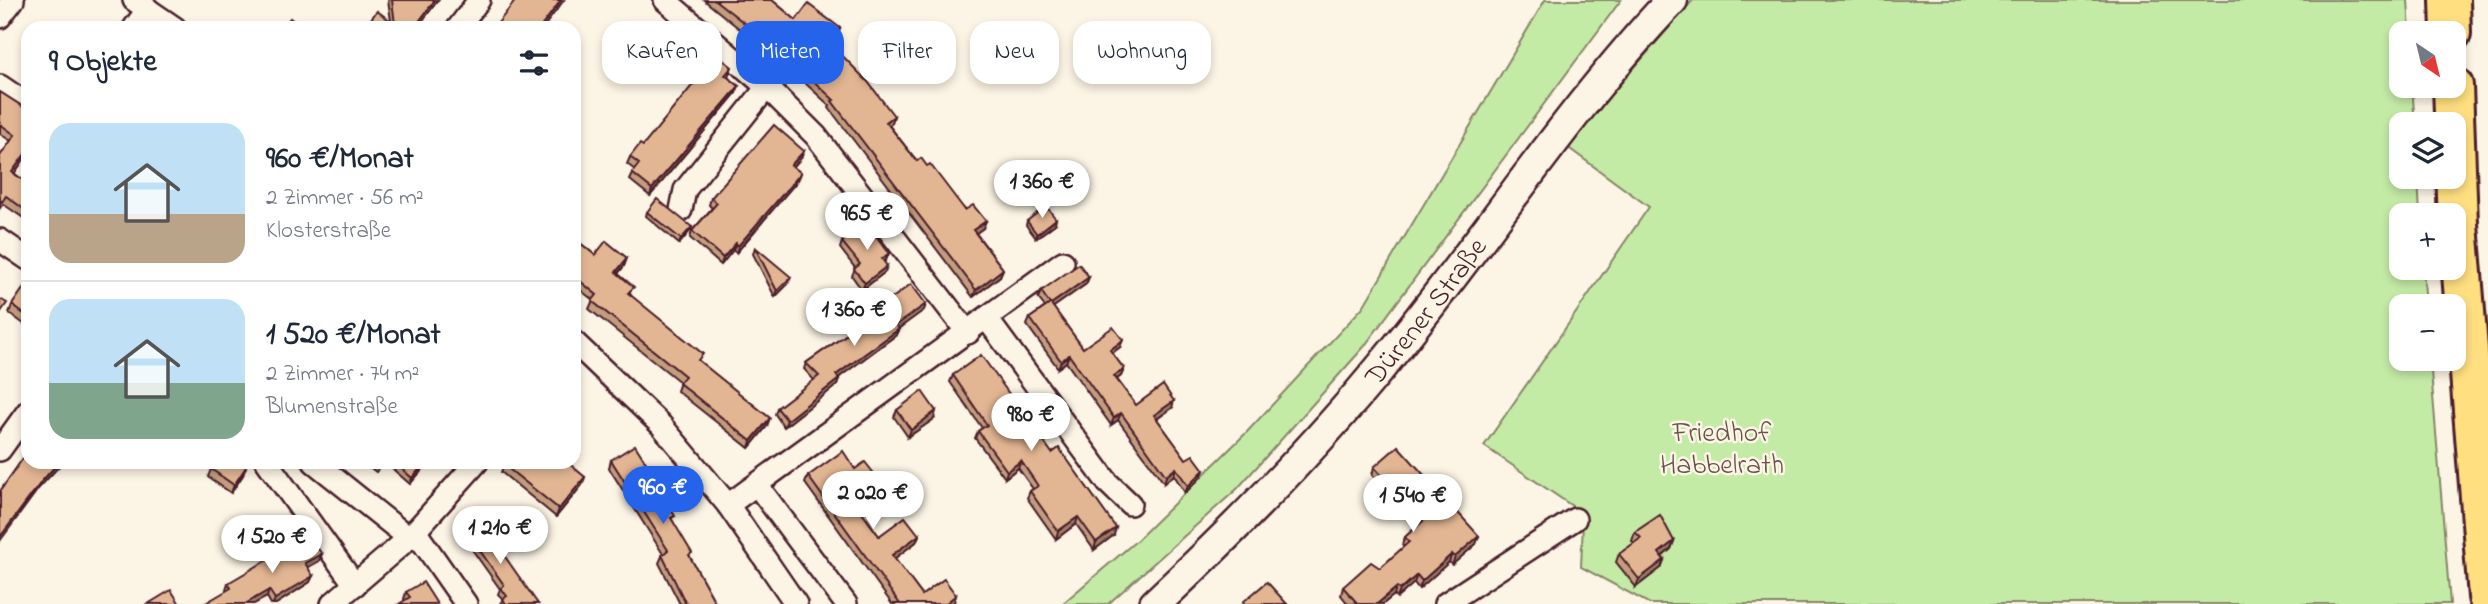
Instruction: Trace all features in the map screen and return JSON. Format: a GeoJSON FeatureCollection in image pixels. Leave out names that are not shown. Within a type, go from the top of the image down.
{"type":"FeatureCollection","features":[{"type":"Feature","properties":{"kind":"highway"},"geometry":{"type":"LineString","coordinates":[[2450,0],[2451,21]]}},
{"type":"Feature","properties":{"kind":"highway"},"geometry":{"type":"LineString","coordinates":[[2453,98],[2458,224],[2488,597]]}},
{"type":"Feature","properties":{"kind":"main road","name":"Dürener Straße"},"geometry":{"type":"LineString","coordinates":[[1155,604],[1304,456],[1385,363],[1578,110],[1672,0]]}},
{"type":"Feature","properties":{"kind":"street"},"geometry":{"type":"LineString","coordinates":[[0,17],[13,0]]}},
{"type":"Feature","properties":{"kind":"street"},"geometry":{"type":"LineString","coordinates":[[463,21],[479,0]]}},
{"type":"Feature","properties":{"kind":"street"},"geometry":{"type":"LineString","coordinates":[[665,0],[767,87],[816,136],[968,333]]}},
{"type":"Feature","properties":{"kind":"street"},"geometry":{"type":"LineString","coordinates":[[141,5],[165,21]]}},
{"type":"Feature","properties":{"kind":"street"},"geometry":{"type":"LineString","coordinates":[[0,86],[21,100]]}},
{"type":"Feature","properties":{"kind":"street"},"geometry":{"type":"LineString","coordinates":[[681,210],[685,190],[767,87]]}},
{"type":"Feature","properties":{"kind":"street"},"geometry":{"type":"LineString","coordinates":[[0,240],[21,254]]}},
{"type":"Feature","properties":{"kind":"street"},"geometry":{"type":"LineString","coordinates":[[729,505],[1063,262]]}},
{"type":"Feature","properties":{"kind":"street"},"geometry":{"type":"LineString","coordinates":[[987,319],[1108,483],[1130,504]]}},
{"type":"Feature","properties":{"kind":"street"},"geometry":{"type":"LineString","coordinates":[[581,353],[661,425],[729,505],[796,604]]}},
{"type":"Feature","properties":{"kind":"street"},"geometry":{"type":"LineString","coordinates":[[0,450],[21,421]]}},
{"type":"Feature","properties":{"kind":"street"},"geometry":{"type":"LineString","coordinates":[[272,469],[355,585]]}},
{"type":"Feature","properties":{"kind":"street"},"geometry":{"type":"LineString","coordinates":[[324,469],[412,534],[466,604]]}},
{"type":"Feature","properties":{"kind":"street"},"geometry":{"type":"LineString","coordinates":[[332,604],[412,534],[471,469]]}},
{"type":"Feature","properties":{"kind":"street"},"geometry":{"type":"LineString","coordinates":[[757,485],[846,604]]}},
{"type":"Feature","properties":{"kind":"street"},"geometry":{"type":"LineString","coordinates":[[1445,604],[1575,519]]}},
{"type":"Feature","properties":{"kind":"green space"},"geometry":{"type":"Polygon","coordinates":[[[1545,0],[1621,0],[1363,348],[1237,489],[1108,604],[1062,604],[1136,541],[1246,433],[1363,307],[1545,0]]]}},
{"type":"Feature","properties":{"kind":"green space","name":"Friedhof Habbelrath"},"geometry":{"type":"Polygon","coordinates":[[[1693,0],[2408,0],[2409,21],[2389,21],[2389,98],[2413,98],[2414,112],[2389,112],[2389,189],[2419,189],[2419,203],[2389,203],[2389,280],[2424,280],[2425,294],[2389,294],[2389,371],[2431,371],[2450,604],[1650,604],[1581,567],[1583,522],[1572,506],[1484,446],[1649,207],[1566,146],[1693,0]]]}},
{"type":"Feature","properties":{"kind":"building"},"geometry":{"type":"Polygon","coordinates":[[[392,0],[435,0],[419,21],[395,21],[392,0]]]}},
{"type":"Feature","properties":{"kind":"building"},"geometry":{"type":"Polygon","coordinates":[[[516,0],[561,0],[545,21],[500,21],[516,0]]]}},
{"type":"Feature","properties":{"kind":"building"},"geometry":{"type":"Polygon","coordinates":[[[715,0],[772,0],[796,20],[808,4],[831,21],[742,21],[715,0]]]}},
{"type":"Feature","properties":{"kind":"building"},"geometry":{"type":"Polygon","coordinates":[[[377,11],[391,21],[369,21],[377,11]]]}},
{"type":"Feature","properties":{"kind":"building"},"geometry":{"type":"Polygon","coordinates":[[[844,57],[858,72],[858,84],[870,84],[894,116],[886,122],[917,161],[921,158],[927,166],[930,164],[965,210],[973,205],[986,221],[973,230],[1003,269],[976,290],[832,101],[834,100],[817,84],[844,84],[844,57]]]}},
{"type":"Feature","properties":{"kind":"building"},"geometry":{"type":"Polygon","coordinates":[[[722,59],[732,67],[725,75],[739,86],[652,189],[632,173],[639,164],[630,157],[640,144],[643,146],[693,84],[722,84],[722,59]]]}},
{"type":"Feature","properties":{"kind":"building"},"geometry":{"type":"Polygon","coordinates":[[[0,92],[21,106],[21,160],[12,172],[21,179],[21,207],[6,196],[2,202],[0,200],[0,156],[15,135],[0,124],[0,92]]]}},
{"type":"Feature","properties":{"kind":"building"},"geometry":{"type":"Polygon","coordinates":[[[774,125],[804,151],[791,165],[801,173],[738,246],[736,243],[723,258],[692,231],[717,203],[711,198],[774,125]]]}},
{"type":"Feature","properties":{"kind":"building"},"geometry":{"type":"Polygon","coordinates":[[[657,199],[692,227],[681,239],[647,212],[657,199]]]}},
{"type":"Feature","properties":{"kind":"building"},"geometry":{"type":"Polygon","coordinates":[[[1046,206],[1056,219],[1037,234],[1027,221],[1046,206]]]}},
{"type":"Feature","properties":{"kind":"building"},"geometry":{"type":"Polygon","coordinates":[[[866,223],[889,253],[882,259],[887,266],[865,283],[854,269],[860,264],[842,242],[866,223]]]}},
{"type":"Feature","properties":{"kind":"building"},"geometry":{"type":"Polygon","coordinates":[[[606,241],[627,258],[616,272],[634,287],[628,293],[703,354],[698,360],[770,418],[751,441],[679,383],[685,376],[592,301],[597,295],[581,282],[581,244],[595,255],[606,241]]]}},
{"type":"Feature","properties":{"kind":"building"},"geometry":{"type":"Polygon","coordinates":[[[755,247],[791,277],[777,291],[755,247]]]}},
{"type":"Feature","properties":{"kind":"building"},"geometry":{"type":"Polygon","coordinates":[[[1079,264],[1089,277],[1051,304],[1083,348],[1113,327],[1123,340],[1110,350],[1124,369],[1114,376],[1136,405],[1163,385],[1174,401],[1154,415],[1186,459],[1193,455],[1204,470],[1188,486],[1176,468],[1166,476],[1121,413],[1114,418],[1069,355],[1061,361],[1030,318],[1050,304],[1041,291],[1079,264]]]}},
{"type":"Feature","properties":{"kind":"building"},"geometry":{"type":"Polygon","coordinates":[[[911,284],[926,304],[896,325],[899,329],[836,375],[839,379],[787,420],[777,408],[819,376],[806,363],[884,308],[882,306],[911,284]]]}},
{"type":"Feature","properties":{"kind":"building"},"geometry":{"type":"Polygon","coordinates":[[[21,292],[21,312],[12,305],[21,292]]]}},
{"type":"Feature","properties":{"kind":"building"},"geometry":{"type":"Polygon","coordinates":[[[0,299],[7,303],[0,313],[0,299]]]}},
{"type":"Feature","properties":{"kind":"building"},"geometry":{"type":"Polygon","coordinates":[[[981,355],[1052,453],[1059,448],[1116,528],[1096,542],[1078,517],[1058,531],[1030,491],[1038,486],[1021,461],[1007,471],[978,431],[987,425],[953,375],[981,355]]]}},
{"type":"Feature","properties":{"kind":"building"},"geometry":{"type":"Polygon","coordinates":[[[922,391],[936,411],[911,430],[897,410],[922,391]]]}},
{"type":"Feature","properties":{"kind":"building"},"geometry":{"type":"Polygon","coordinates":[[[635,445],[657,480],[654,481],[675,516],[671,518],[692,553],[689,555],[716,604],[686,604],[662,555],[668,550],[611,460],[635,445]]]}},
{"type":"Feature","properties":{"kind":"building"},"geometry":{"type":"Polygon","coordinates":[[[1398,446],[1479,536],[1455,557],[1452,554],[1422,581],[1417,575],[1400,590],[1397,587],[1377,604],[1358,604],[1343,587],[1371,562],[1380,568],[1409,542],[1405,537],[1423,521],[1374,467],[1398,446]]]}},
{"type":"Feature","properties":{"kind":"building"},"geometry":{"type":"Polygon","coordinates":[[[843,451],[855,469],[865,462],[876,476],[850,496],[879,536],[905,517],[919,535],[892,555],[922,595],[944,579],[956,595],[945,604],[900,604],[808,476],[843,451]]]}},
{"type":"Feature","properties":{"kind":"building"},"geometry":{"type":"Polygon","coordinates":[[[21,461],[21,469],[53,469],[0,537],[0,491],[21,461]]]}},
{"type":"Feature","properties":{"kind":"building"},"geometry":{"type":"Polygon","coordinates":[[[211,469],[245,469],[234,485],[211,469]]]}},
{"type":"Feature","properties":{"kind":"building"},"geometry":{"type":"Polygon","coordinates":[[[402,469],[420,469],[412,478],[402,469]]]}},
{"type":"Feature","properties":{"kind":"building"},"geometry":{"type":"Polygon","coordinates":[[[509,469],[575,469],[585,477],[559,509],[509,469]]]}},
{"type":"Feature","properties":{"kind":"building"},"geometry":{"type":"Polygon","coordinates":[[[1660,515],[1674,541],[1659,553],[1664,560],[1639,579],[1619,554],[1641,538],[1635,532],[1660,515]]]}},
{"type":"Feature","properties":{"kind":"building"},"geometry":{"type":"Polygon","coordinates":[[[478,518],[538,604],[506,604],[503,599],[507,596],[501,588],[504,585],[464,528],[478,518]]]}},
{"type":"Feature","properties":{"kind":"building"},"geometry":{"type":"Polygon","coordinates":[[[308,536],[322,554],[305,563],[313,576],[275,599],[269,590],[245,604],[204,604],[231,588],[228,583],[308,536]]]}},
{"type":"Feature","properties":{"kind":"building"},"geometry":{"type":"Polygon","coordinates":[[[423,582],[437,604],[399,604],[410,597],[406,592],[423,582]]]}},
{"type":"Feature","properties":{"kind":"building"},"geometry":{"type":"Polygon","coordinates":[[[1267,582],[1287,604],[1243,602],[1267,582]]]}},
{"type":"Feature","properties":{"kind":"building"},"geometry":{"type":"Polygon","coordinates":[[[171,590],[180,604],[148,604],[171,590]]]}}]}
